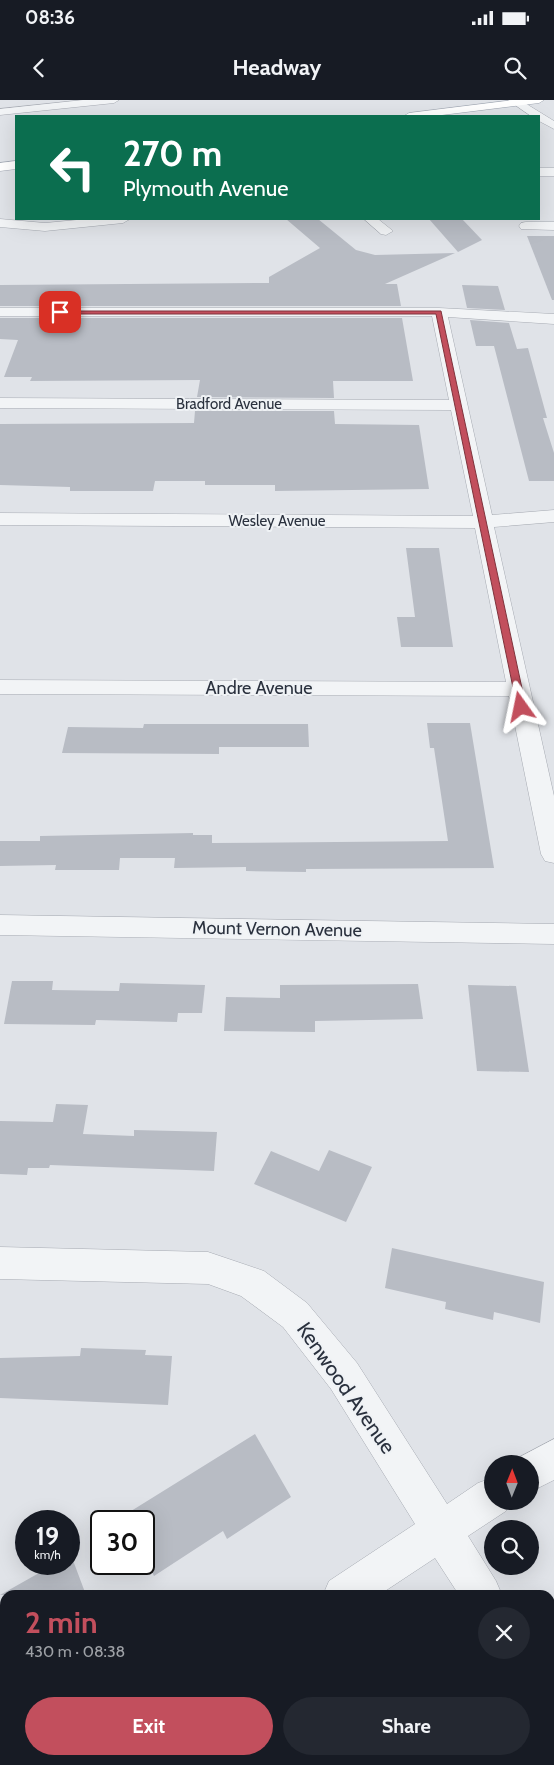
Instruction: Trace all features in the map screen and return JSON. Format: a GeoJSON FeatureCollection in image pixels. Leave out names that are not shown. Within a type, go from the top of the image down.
{"type":"FeatureCollection","features":[{"type":"Feature","properties":{"kind":"main road"},"geometry":{"type":"LineString","coordinates":[[416,115],[515,101],[539,100]]}},
{"type":"Feature","properties":{"kind":"main road"},"geometry":{"type":"LineString","coordinates":[[0,167],[15,165]]}},
{"type":"Feature","properties":{"kind":"street"},"geometry":{"type":"LineString","coordinates":[[0,112],[112,100]]}},
{"type":"Feature","properties":{"kind":"street"},"geometry":{"type":"LineString","coordinates":[[515,101],[538,115]]}},
{"type":"Feature","properties":{"kind":"street"},"geometry":{"type":"LineString","coordinates":[[540,116],[553,124]]}},
{"type":"Feature","properties":{"kind":"street"},"geometry":{"type":"LineString","coordinates":[[540,172],[554,172]]}},
{"type":"Feature","properties":{"kind":"street"},"geometry":{"type":"LineString","coordinates":[[0,222],[25,226],[58,227],[115,220]]}},
{"type":"Feature","properties":{"kind":"street"},"geometry":{"type":"LineString","coordinates":[[371,220],[386,231]]}},
{"type":"Feature","properties":{"kind":"street"},"geometry":{"type":"LineString","coordinates":[[526,226],[554,226]]}},
{"type":"Feature","properties":{"kind":"street"},"geometry":{"type":"LineString","coordinates":[[0,312],[439,312],[554,319]]}},
{"type":"Feature","properties":{"kind":"street"},"geometry":{"type":"LineString","coordinates":[[439,312],[517,688],[554,854]]}},
{"type":"Feature","properties":{"kind":"street","name":"Bradford Avenue"},"geometry":{"type":"LineString","coordinates":[[0,403],[458,406]]}},
{"type":"Feature","properties":{"kind":"street","name":"Wesley Avenue"},"geometry":{"type":"LineString","coordinates":[[0,520],[482,522],[554,516]]}},
{"type":"Feature","properties":{"kind":"street","name":"Andre Avenue"},"geometry":{"type":"LineString","coordinates":[[0,688],[517,688]]}},
{"type":"Feature","properties":{"kind":"street","name":"Mount Vernon Avenue"},"geometry":{"type":"LineString","coordinates":[[0,925],[554,934]]}},
{"type":"Feature","properties":{"kind":"street","name":"Kenwood Avenue"},"geometry":{"type":"LineString","coordinates":[[0,1263],[208,1268],[252,1282],[295,1315],[344,1376],[479,1590]]}},
{"type":"Feature","properties":{"kind":"street"},"geometry":{"type":"LineString","coordinates":[[539,1467],[554,1458]]}},
{"type":"Feature","properties":{"kind":"street"},"geometry":{"type":"LineString","coordinates":[[351,1590],[484,1502]]}},
{"type":"Feature","properties":{"kind":"building"},"geometry":{"type":"Polygon","coordinates":[[[287,220],[319,220],[356,250],[375,255],[455,253],[385,284],[397,284],[401,306],[0,306],[0,285],[269,283],[269,277],[320,248],[287,220]]]}},
{"type":"Feature","properties":{"kind":"building"},"geometry":{"type":"Polygon","coordinates":[[[430,220],[463,220],[482,240],[458,252],[430,220]]]}},
{"type":"Feature","properties":{"kind":"building"},"geometry":{"type":"Polygon","coordinates":[[[527,236],[554,236],[554,300],[552,300],[527,236]]]}},
{"type":"Feature","properties":{"kind":"building"},"geometry":{"type":"Polygon","coordinates":[[[462,285],[498,286],[505,310],[467,308],[462,285]]]}},
{"type":"Feature","properties":{"kind":"building"},"geometry":{"type":"Polygon","coordinates":[[[0,318],[402,318],[413,381],[333,381],[334,398],[197,397],[200,380],[30,381],[32,377],[4,377],[18,340],[0,339],[0,318]]]}},
{"type":"Feature","properties":{"kind":"building"},"geometry":{"type":"Polygon","coordinates":[[[470,320],[509,323],[517,349],[528,348],[547,418],[543,418],[554,453],[554,481],[529,481],[494,346],[476,346],[470,320]]]}},
{"type":"Feature","properties":{"kind":"building"},"geometry":{"type":"Polygon","coordinates":[[[195,411],[334,411],[335,424],[419,425],[429,489],[275,491],[275,485],[205,485],[205,481],[155,481],[153,491],[70,491],[70,487],[0,485],[0,424],[194,423],[195,411]]]}},
{"type":"Feature","properties":{"kind":"building"},"geometry":{"type":"Polygon","coordinates":[[[406,548],[439,548],[453,647],[401,647],[397,617],[415,617],[406,548]]]}},
{"type":"Feature","properties":{"kind":"building"},"geometry":{"type":"Polygon","coordinates":[[[427,723],[470,723],[494,868],[306,869],[306,872],[246,871],[246,867],[174,868],[175,858],[120,858],[119,870],[55,870],[56,865],[0,866],[0,841],[40,841],[40,836],[193,833],[193,835],[212,835],[212,843],[448,841],[434,748],[430,748],[427,723]]]}},
{"type":"Feature","properties":{"kind":"building"},"geometry":{"type":"Polygon","coordinates":[[[144,724],[308,724],[309,747],[219,747],[219,754],[62,753],[68,727],[143,728],[144,724]]]}},
{"type":"Feature","properties":{"kind":"building"},"geometry":{"type":"Polygon","coordinates":[[[12,981],[53,981],[52,990],[119,991],[120,983],[205,985],[202,1013],[178,1013],[177,1022],[96,1020],[95,1025],[4,1024],[12,981]]]}},
{"type":"Feature","properties":{"kind":"building"},"geometry":{"type":"Polygon","coordinates":[[[418,984],[423,1019],[315,1021],[315,1032],[224,1031],[226,997],[280,998],[280,985],[418,984]]]}},
{"type":"Feature","properties":{"kind":"building"},"geometry":{"type":"Polygon","coordinates":[[[468,985],[516,986],[529,1072],[477,1071],[468,985]]]}},
{"type":"Feature","properties":{"kind":"building"},"geometry":{"type":"Polygon","coordinates":[[[56,1104],[88,1105],[83,1134],[134,1136],[134,1130],[217,1132],[214,1171],[50,1165],[49,1168],[28,1168],[27,1175],[0,1174],[0,1121],[53,1122],[56,1104]]]}},
{"type":"Feature","properties":{"kind":"building"},"geometry":{"type":"Polygon","coordinates":[[[329,1150],[372,1167],[346,1222],[254,1184],[271,1151],[319,1171],[329,1150]]]}},
{"type":"Feature","properties":{"kind":"building"},"geometry":{"type":"Polygon","coordinates":[[[392,1248],[544,1282],[540,1323],[494,1312],[493,1320],[445,1309],[446,1302],[385,1288],[392,1248]]]}},
{"type":"Feature","properties":{"kind":"building"},"geometry":{"type":"Polygon","coordinates":[[[81,1348],[146,1350],[145,1355],[172,1356],[168,1405],[0,1398],[0,1358],[80,1356],[81,1348]]]}},
{"type":"Feature","properties":{"kind":"building"},"geometry":{"type":"Polygon","coordinates":[[[255,1434],[291,1497],[227,1539],[223,1531],[154,1576],[155,1510],[133,1510],[255,1434]]]}},
{"type":"Feature","properties":{"kind":"building"},"geometry":{"type":"Polygon","coordinates":[[[35,1575],[78,1575],[84,1590],[9,1590],[35,1575]]]}},
{"type":"Feature","properties":{"kind":"route"},"geometry":{"type":"LineString","coordinates":[[60,312],[439,312],[521,707]]}}]}
